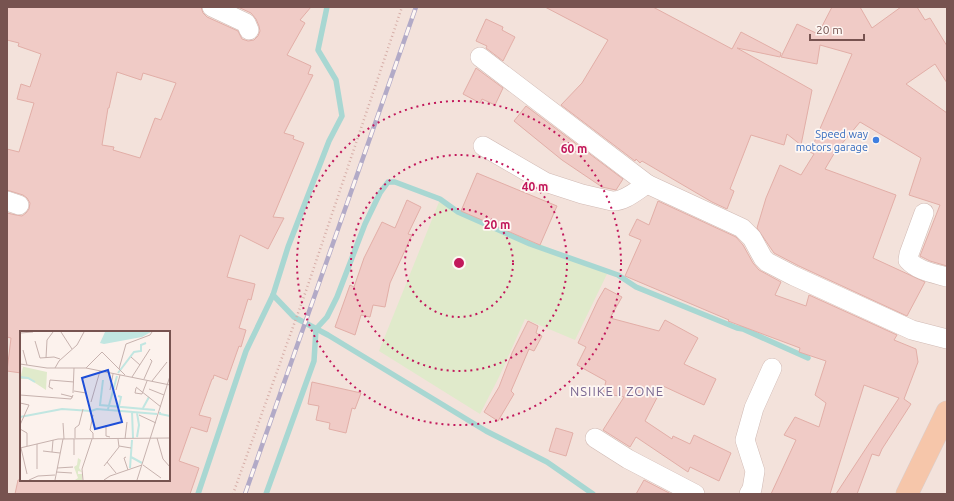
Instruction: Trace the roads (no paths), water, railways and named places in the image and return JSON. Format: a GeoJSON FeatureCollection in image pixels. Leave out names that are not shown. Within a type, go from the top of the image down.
{"type":"FeatureCollection","features":[{"type":"Feature","properties":{"kind":"main road"},"geometry":{"type":"LineString","coordinates":[[907,494],[947,412]]}},
{"type":"Feature","properties":{"kind":"street"},"geometry":{"type":"LineString","coordinates":[[212,7],[246,24],[249,30]]}},
{"type":"Feature","properties":{"kind":"street"},"geometry":{"type":"LineString","coordinates":[[480,57],[646,184],[742,228],[752,238],[763,258],[767,262],[794,276],[912,330],[947,340]]}},
{"type":"Feature","properties":{"kind":"street"},"geometry":{"type":"LineString","coordinates":[[483,146],[546,182],[582,194],[612,201],[617,202],[623,200],[646,184]]}},
{"type":"Feature","properties":{"kind":"street"},"geometry":{"type":"LineString","coordinates":[[924,213],[908,260],[921,270],[947,277]]}},
{"type":"Feature","properties":{"kind":"street"},"geometry":{"type":"LineString","coordinates":[[749,494],[752,489],[755,471],[746,440],[754,408],[772,368]]}},
{"type":"Feature","properties":{"kind":"street"},"geometry":{"type":"LineString","coordinates":[[595,438],[628,460],[695,494]]}},
{"type":"Feature","properties":{"kind":"waterway"},"geometry":{"type":"LineString","coordinates":[[198,494],[246,351],[273,295],[288,247],[329,141],[342,116],[336,80],[318,50],[327,7]]}},
{"type":"Feature","properties":{"kind":"waterway"},"geometry":{"type":"LineString","coordinates":[[266,494],[314,361],[316,329],[327,317],[337,297],[365,224],[380,193],[388,182],[395,182],[440,199],[458,212],[530,244],[618,275],[636,287],[737,328],[743,329],[808,358]]}},
{"type":"Feature","properties":{"kind":"waterway"},"geometry":{"type":"LineString","coordinates":[[273,295],[294,317],[328,335],[486,431],[547,462],[593,494]]}},
{"type":"Feature","properties":{"kind":"railway"},"geometry":{"type":"LineString","coordinates":[[245,494],[416,7]]}},
{"type":"Feature","properties":{"kind":"place","name":"Speed way motors garage"},"geometry":{"type":"Point","coordinates":[876,140]}},
{"type":"Feature","properties":{"kind":"district","name":"NSIIKE I ZONE"},"geometry":{"type":"Point","coordinates":[617,391]}}]}
